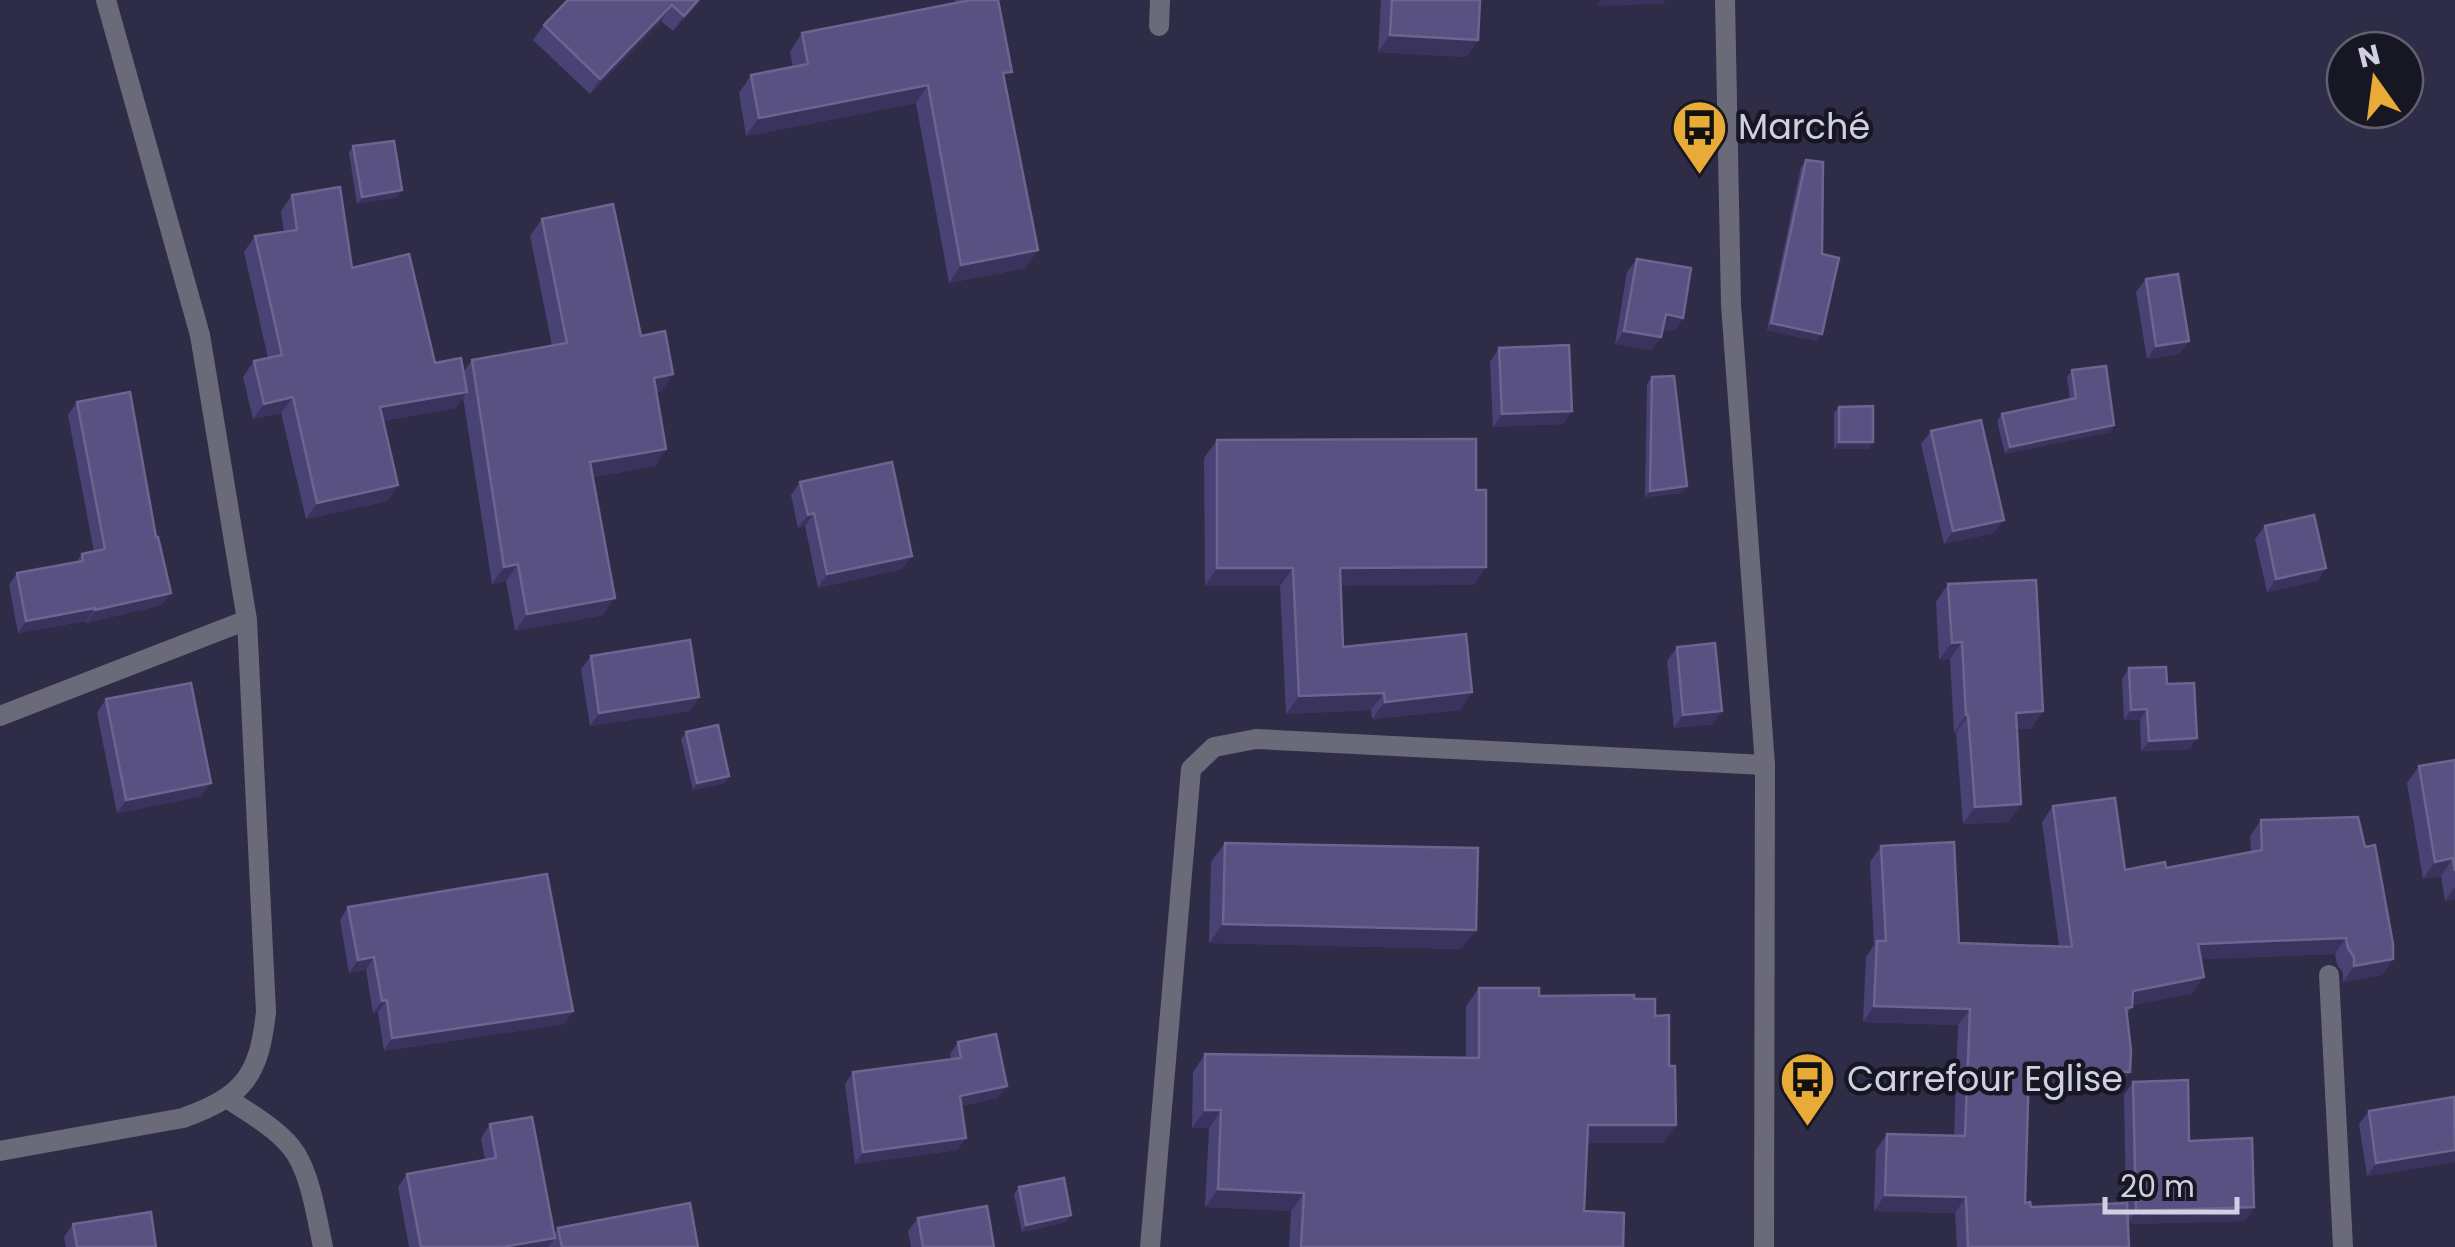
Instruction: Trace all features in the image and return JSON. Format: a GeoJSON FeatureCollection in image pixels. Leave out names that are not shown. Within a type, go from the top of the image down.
{"type":"FeatureCollection","features":[{"type":"Feature","properties":{"kind":"street"},"geometry":{"type":"LineString","coordinates":[[0,1150],[204,1111],[227,1098],[249,1076],[262,1049],[266,1012],[247,620],[200,334],[106,0]]}},
{"type":"Feature","properties":{"kind":"street"},"geometry":{"type":"LineString","coordinates":[[1159,26],[1160,0]]}},
{"type":"Feature","properties":{"kind":"street"},"geometry":{"type":"LineString","coordinates":[[1725,0],[1731,305],[1764,765],[1764,1247]]}},
{"type":"Feature","properties":{"kind":"street"},"geometry":{"type":"LineString","coordinates":[[0,716],[247,620]]}},
{"type":"Feature","properties":{"kind":"street"},"geometry":{"type":"LineString","coordinates":[[1150,1247],[1191,769],[1214,747],[1256,738],[1764,765]]}},
{"type":"Feature","properties":{"kind":"street"},"geometry":{"type":"LineString","coordinates":[[2329,974],[2343,1247]]}},
{"type":"Feature","properties":{"kind":"street"},"geometry":{"type":"LineString","coordinates":[[227,1098],[270,1127],[296,1153],[313,1198],[323,1247]]}},
{"type":"Feature","properties":{"kind":"building"},"geometry":{"type":"Polygon","coordinates":[[[568,0],[698,0],[684,16],[672,5],[600,79],[544,25],[568,0]]]}},
{"type":"Feature","properties":{"kind":"building"},"geometry":{"type":"Polygon","coordinates":[[[971,0],[998,0],[1012,72],[1003,73],[1038,250],[961,265],[928,85],[759,118],[751,75],[808,64],[802,33],[971,0]]]}},
{"type":"Feature","properties":{"kind":"building"},"geometry":{"type":"Polygon","coordinates":[[[1392,0],[1480,0],[1478,40],[1390,35],[1392,0]]]}},
{"type":"Feature","properties":{"kind":"building"},"geometry":{"type":"Polygon","coordinates":[[[394,141],[402,190],[362,197],[353,146],[394,141]]]}},
{"type":"Feature","properties":{"kind":"building"},"geometry":{"type":"Polygon","coordinates":[[[1806,160],[1823,162],[1822,254],[1839,258],[1822,334],[1771,323],[1806,160]]]}},
{"type":"Feature","properties":{"kind":"building"},"geometry":{"type":"Polygon","coordinates":[[[340,187],[352,268],[409,254],[435,363],[461,358],[467,392],[380,407],[398,485],[317,503],[293,397],[264,404],[254,361],[282,355],[255,236],[297,230],[292,195],[340,187]]]}},
{"type":"Feature","properties":{"kind":"building"},"geometry":{"type":"Polygon","coordinates":[[[613,204],[641,336],[665,331],[673,374],[654,378],[666,449],[590,462],[615,598],[527,614],[518,564],[504,567],[472,360],[567,343],[542,219],[613,204]]]}},
{"type":"Feature","properties":{"kind":"building"},"geometry":{"type":"Polygon","coordinates":[[[1637,259],[1691,268],[1683,318],[1666,314],[1661,337],[1624,331],[1637,259]]]}},
{"type":"Feature","properties":{"kind":"building"},"geometry":{"type":"Polygon","coordinates":[[[2178,274],[2189,341],[2156,346],[2146,279],[2178,274]]]}},
{"type":"Feature","properties":{"kind":"building"},"geometry":{"type":"Polygon","coordinates":[[[1569,345],[1572,411],[1502,414],[1499,348],[1569,345]]]}},
{"type":"Feature","properties":{"kind":"building"},"geometry":{"type":"Polygon","coordinates":[[[2106,366],[2114,425],[2010,447],[2002,414],[2076,398],[2072,370],[2106,366]]]}},
{"type":"Feature","properties":{"kind":"building"},"geometry":{"type":"Polygon","coordinates":[[[1674,376],[1687,486],[1650,491],[1652,377],[1674,376]]]}},
{"type":"Feature","properties":{"kind":"building"},"geometry":{"type":"Polygon","coordinates":[[[130,392],[156,537],[171,593],[26,621],[17,573],[83,561],[82,554],[105,549],[77,402],[130,392]]]}},
{"type":"Feature","properties":{"kind":"building"},"geometry":{"type":"Polygon","coordinates":[[[1873,406],[1873,442],[1839,442],[1839,407],[1873,406]]]}},
{"type":"Feature","properties":{"kind":"building"},"geometry":{"type":"Polygon","coordinates":[[[1981,420],[2004,520],[1953,531],[1931,431],[1981,420]]]}},
{"type":"Feature","properties":{"kind":"building"},"geometry":{"type":"Polygon","coordinates":[[[1476,439],[1476,490],[1486,490],[1486,567],[1340,568],[1343,647],[1466,634],[1472,692],[1385,702],[1384,693],[1299,696],[1293,568],[1217,568],[1217,440],[1476,439]]]}},
{"type":"Feature","properties":{"kind":"building"},"geometry":{"type":"Polygon","coordinates":[[[892,462],[912,556],[827,574],[814,513],[808,515],[800,482],[892,462]]]}},
{"type":"Feature","properties":{"kind":"building"},"geometry":{"type":"Polygon","coordinates":[[[2314,515],[2326,568],[2276,579],[2265,526],[2314,515]]]}},
{"type":"Feature","properties":{"kind":"building"},"geometry":{"type":"Polygon","coordinates":[[[2036,580],[2043,711],[2016,713],[2021,804],[1975,807],[1962,642],[1952,643],[1948,584],[2036,580]]]}},
{"type":"Feature","properties":{"kind":"building"},"geometry":{"type":"Polygon","coordinates":[[[690,640],[699,697],[599,713],[591,656],[690,640]]]}},
{"type":"Feature","properties":{"kind":"building"},"geometry":{"type":"Polygon","coordinates":[[[1715,643],[1722,711],[1683,715],[1677,647],[1715,643]]]}},
{"type":"Feature","properties":{"kind":"building"},"geometry":{"type":"Polygon","coordinates":[[[2166,667],[2167,684],[2194,683],[2197,738],[2149,741],[2147,709],[2131,710],[2129,668],[2166,667]]]}},
{"type":"Feature","properties":{"kind":"building"},"geometry":{"type":"Polygon","coordinates":[[[191,683],[211,783],[126,800],[106,699],[191,683]]]}},
{"type":"Feature","properties":{"kind":"building"},"geometry":{"type":"Polygon","coordinates":[[[718,725],[729,776],[697,783],[686,732],[718,725]]]}},
{"type":"Feature","properties":{"kind":"building"},"geometry":{"type":"Polygon","coordinates":[[[2455,760],[2455,871],[2453,858],[2435,862],[2419,766],[2455,760]]]}},
{"type":"Feature","properties":{"kind":"building"},"geometry":{"type":"Polygon","coordinates":[[[2115,798],[2125,870],[2165,862],[2166,868],[2262,850],[2261,820],[2358,817],[2365,847],[2375,845],[2393,959],[2354,966],[2346,938],[2198,944],[2204,977],[2133,991],[2132,1007],[2126,1008],[2130,1072],[2029,1069],[2025,1203],[2030,1202],[2031,1207],[2127,1203],[2129,1247],[1968,1247],[1966,1197],[1885,1195],[1887,1134],[1965,1136],[1970,1009],[1874,1006],[1877,941],[1886,941],[1881,846],[1954,842],[1959,943],[2072,947],[2053,806],[2115,798]]]}},
{"type":"Feature","properties":{"kind":"building"},"geometry":{"type":"Polygon","coordinates":[[[1225,843],[1478,848],[1476,930],[1223,924],[1225,843]]]}},
{"type":"Feature","properties":{"kind":"building"},"geometry":{"type":"Polygon","coordinates":[[[547,874],[573,1011],[392,1038],[387,1000],[382,1001],[374,957],[358,960],[348,907],[547,874]]]}},
{"type":"Feature","properties":{"kind":"building"},"geometry":{"type":"Polygon","coordinates":[[[1479,988],[1539,988],[1539,996],[1634,995],[1634,999],[1655,999],[1655,1016],[1669,1015],[1669,1066],[1675,1066],[1676,1125],[1588,1125],[1584,1211],[1624,1213],[1623,1247],[1301,1247],[1304,1193],[1218,1189],[1221,1110],[1205,1110],[1205,1054],[1479,1058],[1479,988]]]}},
{"type":"Feature","properties":{"kind":"building"},"geometry":{"type":"Polygon","coordinates":[[[996,1034],[1007,1086],[960,1096],[966,1138],[863,1152],[853,1072],[961,1058],[958,1042],[996,1034]]]}},
{"type":"Feature","properties":{"kind":"building"},"geometry":{"type":"Polygon","coordinates":[[[2188,1080],[2189,1141],[2252,1138],[2254,1207],[2136,1211],[2133,1082],[2188,1080]]]}},
{"type":"Feature","properties":{"kind":"building"},"geometry":{"type":"Polygon","coordinates":[[[2454,1097],[2455,1150],[2376,1163],[2369,1111],[2454,1097]]]}},
{"type":"Feature","properties":{"kind":"building"},"geometry":{"type":"Polygon","coordinates":[[[532,1117],[555,1238],[502,1247],[421,1247],[407,1174],[496,1158],[490,1124],[532,1117]]]}},
{"type":"Feature","properties":{"kind":"building"},"geometry":{"type":"Polygon","coordinates":[[[1064,1178],[1071,1215],[1026,1225],[1019,1187],[1064,1178]]]}},
{"type":"Feature","properties":{"kind":"building"},"geometry":{"type":"Polygon","coordinates":[[[690,1203],[698,1247],[562,1247],[558,1228],[690,1203]]]}},
{"type":"Feature","properties":{"kind":"building"},"geometry":{"type":"Polygon","coordinates":[[[987,1206],[994,1247],[923,1247],[918,1218],[987,1206]]]}},
{"type":"Feature","properties":{"kind":"building"},"geometry":{"type":"Polygon","coordinates":[[[151,1212],[156,1247],[77,1247],[73,1224],[151,1212]]]}},
{"type":"Feature","properties":{"kind":"place","name":"Marché"},"geometry":{"type":"Point","coordinates":[1699,176]}},
{"type":"Feature","properties":{"kind":"place","name":"Carrefour Eglise"},"geometry":{"type":"Point","coordinates":[1808,1128]}}]}
